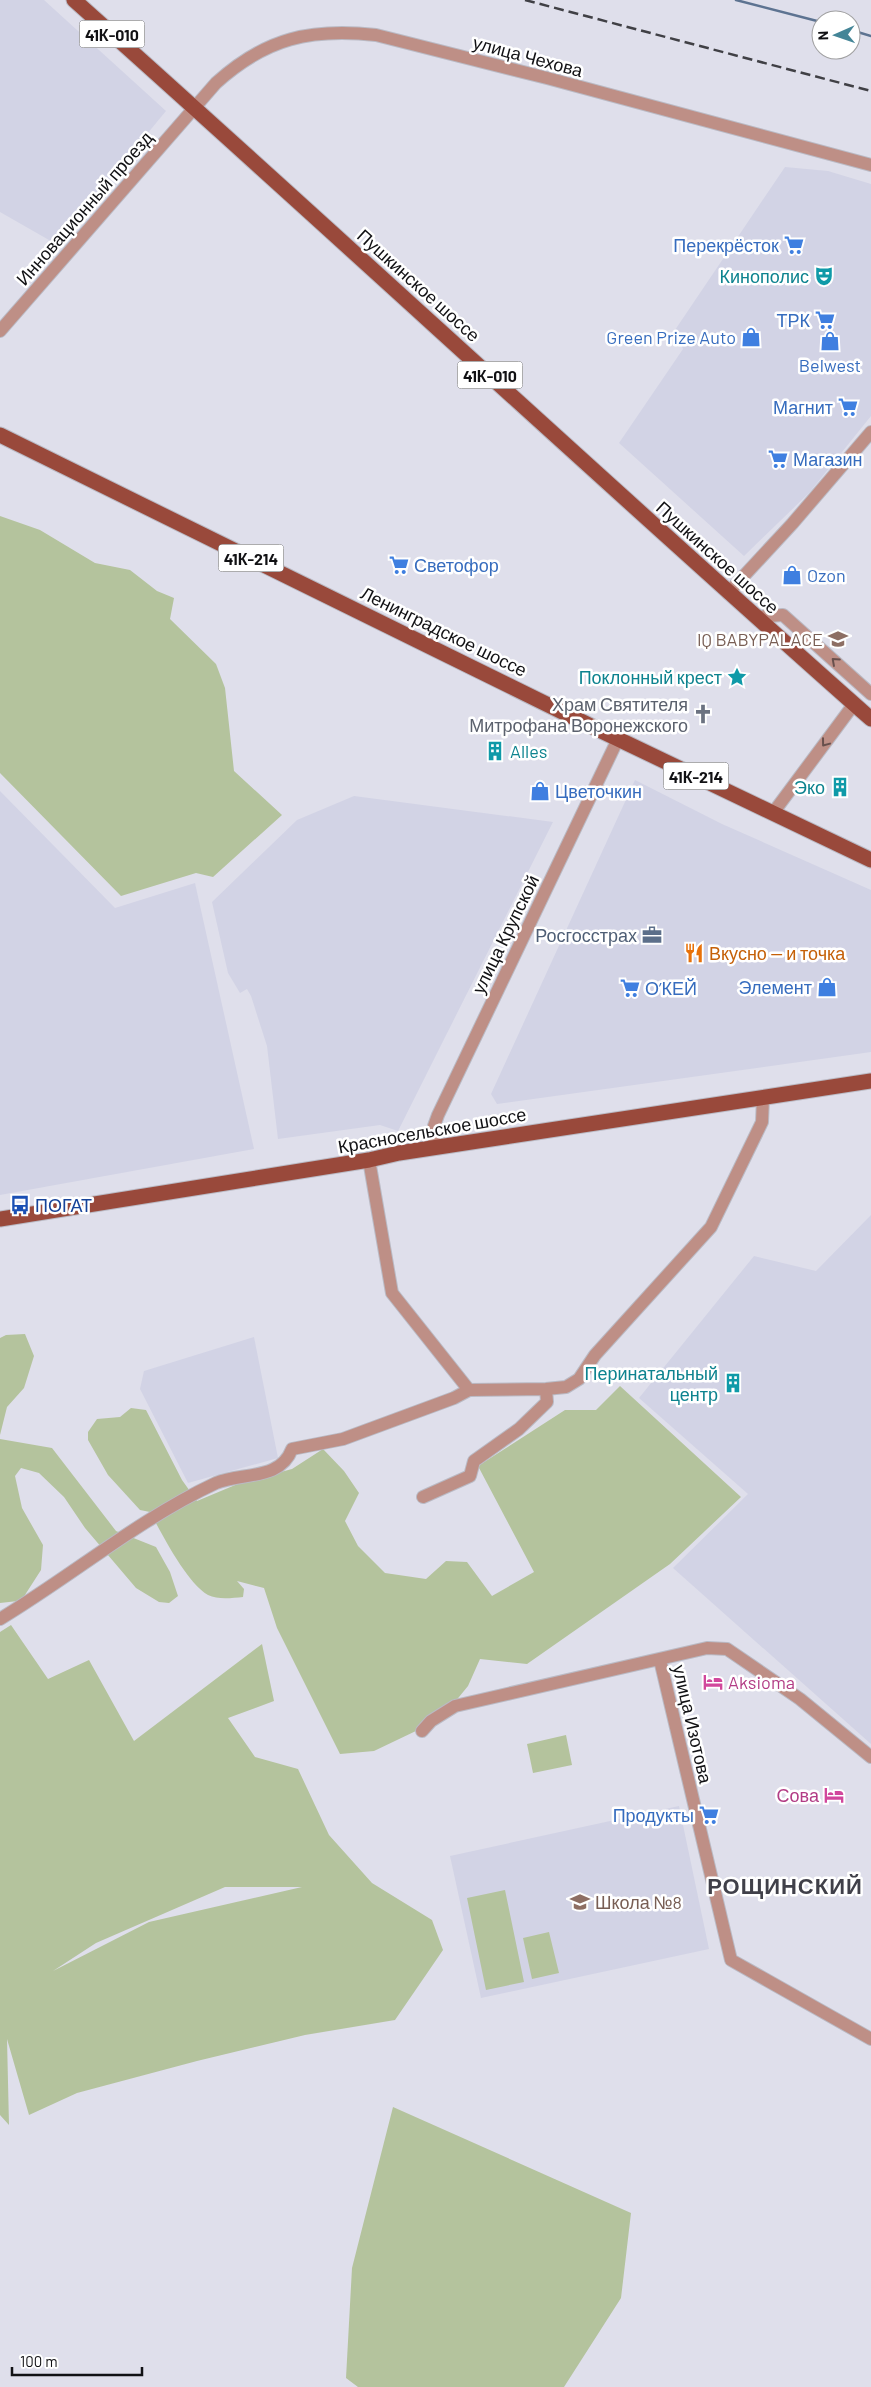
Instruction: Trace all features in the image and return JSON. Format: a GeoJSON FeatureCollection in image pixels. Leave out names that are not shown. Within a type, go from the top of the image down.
{"type":"FeatureCollection","features":[{"type":"Feature","properties":{"kind":"main road","name":"Пушкинское шоссе"},"geometry":{"type":"LineString","coordinates":[[74,0],[602,476],[728,593],[871,719]]}},
{"type":"Feature","properties":{"kind":"main road","name":"Ленинградское шоссе"},"geometry":{"type":"LineString","coordinates":[[0,435],[618,739],[871,860]]}},
{"type":"Feature","properties":{"kind":"main road","name":"Красносельское шоссе"},"geometry":{"type":"LineString","coordinates":[[0,1218],[369,1160],[434,1147],[871,1081]]}},
{"type":"Feature","properties":{"kind":"street","name":"улица Чехова"},"geometry":{"type":"LineString","coordinates":[[194,107],[235,66],[265,47],[293,38],[351,32],[402,41],[547,78],[871,165]]}},
{"type":"Feature","properties":{"kind":"street","name":"Инновационный проезд"},"geometry":{"type":"LineString","coordinates":[[0,331],[194,107]]}},
{"type":"Feature","properties":{"kind":"street"},"geometry":{"type":"LineString","coordinates":[[728,593],[792,524],[871,432]]}},
{"type":"Feature","properties":{"kind":"street"},"geometry":{"type":"LineString","coordinates":[[756,617],[783,615],[871,694]]}},
{"type":"Feature","properties":{"kind":"street"},"geometry":{"type":"LineString","coordinates":[[773,813],[854,704]]}},
{"type":"Feature","properties":{"kind":"street","name":"улица Крупской"},"geometry":{"type":"LineString","coordinates":[[434,1147],[434,1126],[438,1115],[618,739]]}},
{"type":"Feature","properties":{"kind":"street"},"geometry":{"type":"LineString","coordinates":[[0,1618],[168,1507],[219,1482],[273,1471],[290,1457],[292,1450],[343,1439],[454,1398],[468,1390],[546,1389],[566,1386],[579,1379],[595,1355],[711,1227],[762,1122],[763,1098]]}},
{"type":"Feature","properties":{"kind":"street"},"geometry":{"type":"LineString","coordinates":[[369,1160],[392,1292],[468,1390]]}},
{"type":"Feature","properties":{"kind":"street"},"geometry":{"type":"LineString","coordinates":[[423,1497],[470,1476],[474,1462],[519,1429],[547,1402],[546,1389]]}},
{"type":"Feature","properties":{"kind":"street","name":"улица Изотова"},"geometry":{"type":"LineString","coordinates":[[422,1731],[431,1721],[455,1706],[568,1678],[660,1660],[707,1648],[727,1649],[800,1699],[871,1757]]}},
{"type":"Feature","properties":{"kind":"street","name":"улица Изотова"},"geometry":{"type":"LineString","coordinates":[[660,1660],[731,1960],[871,2039]]}},
{"type":"Feature","properties":{"kind":"shaded area"},"geometry":{"type":"Polygon","coordinates":[[[0,0],[44,0],[166,111],[56,244],[0,212],[0,0]]]}},
{"type":"Feature","properties":{"kind":"shaded area"},"geometry":{"type":"Polygon","coordinates":[[[785,167],[828,171],[871,184],[871,416],[809,493],[744,556],[619,443],[683,349],[675,330],[785,167]]]}},
{"type":"Feature","properties":{"kind":"shaded area"},"geometry":{"type":"Polygon","coordinates":[[[635,780],[722,824],[871,890],[871,1052],[497,1104],[491,1094],[635,780]]]}},
{"type":"Feature","properties":{"kind":"shaded area"},"geometry":{"type":"Polygon","coordinates":[[[0,791],[115,908],[195,883],[254,1149],[0,1195],[0,791]]]}},
{"type":"Feature","properties":{"kind":"shaded area"},"geometry":{"type":"Polygon","coordinates":[[[354,796],[553,822],[398,1131],[380,1125],[278,1139],[267,1046],[251,996],[247,989],[240,993],[228,973],[212,902],[297,820],[354,796]]]}},
{"type":"Feature","properties":{"kind":"shaded area"},"geometry":{"type":"Polygon","coordinates":[[[871,1215],[871,1744],[673,1568],[748,1494],[639,1398],[754,1256],[816,1271],[871,1215]]]}},
{"type":"Feature","properties":{"kind":"shaded area"},"geometry":{"type":"Polygon","coordinates":[[[254,1337],[278,1458],[188,1483],[140,1389],[144,1371],[254,1337]]]}},
{"type":"Feature","properties":{"kind":"shaded area","name":"Школа №8"},"geometry":{"type":"Polygon","coordinates":[[[679,1806],[709,1949],[481,1998],[450,1856],[679,1806]]]}},
{"type":"Feature","properties":{"kind":"green space"},"geometry":{"type":"Polygon","coordinates":[[[0,516],[40,530],[95,563],[130,570],[157,591],[174,598],[170,619],[216,664],[225,688],[234,771],[282,815],[213,877],[196,873],[121,896],[0,773],[0,516]]]}},
{"type":"Feature","properties":{"kind":"green space"},"geometry":{"type":"Polygon","coordinates":[[[25,1334],[34,1356],[24,1388],[7,1407],[0,1435],[0,1338],[6,1335],[25,1334]]]}},
{"type":"Feature","properties":{"kind":"green space"},"geometry":{"type":"Polygon","coordinates":[[[620,1386],[741,1497],[670,1564],[527,1664],[480,1659],[468,1686],[441,1719],[374,1751],[340,1754],[277,1628],[264,1588],[237,1581],[244,1589],[243,1597],[225,1598],[212,1597],[200,1589],[191,1580],[175,1557],[150,1512],[140,1510],[108,1475],[88,1440],[88,1432],[97,1419],[120,1417],[131,1408],[146,1410],[182,1480],[197,1501],[240,1483],[292,1469],[323,1449],[344,1471],[359,1493],[345,1521],[358,1546],[385,1573],[426,1579],[446,1561],[467,1562],[492,1596],[534,1572],[478,1466],[565,1410],[596,1410],[620,1386]]]}},
{"type":"Feature","properties":{"kind":"green space"},"geometry":{"type":"Polygon","coordinates":[[[0,1439],[52,1448],[116,1531],[156,1547],[170,1572],[178,1596],[169,1603],[159,1602],[136,1588],[85,1528],[64,1497],[39,1473],[21,1468],[15,1476],[22,1508],[43,1545],[41,1570],[23,1598],[18,1601],[0,1603],[0,1439]]]}},
{"type":"Feature","properties":{"kind":"green space"},"geometry":{"type":"Polygon","coordinates":[[[11,1625],[48,1679],[89,1660],[134,1741],[262,1644],[274,1701],[228,1718],[255,1757],[298,1769],[329,1835],[372,1883],[432,1920],[443,1950],[395,2020],[305,2035],[197,2061],[77,2093],[29,2115],[7,2039],[9,2125],[0,2115],[0,1632],[11,1625]],[[225,1887],[96,1943],[53,1971],[149,1922],[302,1887],[225,1887]]]}},
{"type":"Feature","properties":{"kind":"green space"},"geometry":{"type":"Polygon","coordinates":[[[566,1735],[572,1765],[533,1773],[527,1744],[566,1735]]]}},
{"type":"Feature","properties":{"kind":"green space"},"geometry":{"type":"Polygon","coordinates":[[[505,1890],[524,1982],[486,1990],[467,1898],[505,1890]]]}},
{"type":"Feature","properties":{"kind":"green space"},"geometry":{"type":"Polygon","coordinates":[[[549,1932],[559,1973],[532,1979],[523,1938],[549,1932]]]}},
{"type":"Feature","properties":{"kind":"green space"},"geometry":{"type":"Polygon","coordinates":[[[393,2107],[631,2213],[621,2298],[564,2387],[358,2387],[346,2378],[352,2268],[393,2107]]]}},
{"type":"Feature","properties":{"kind":"waterway"},"geometry":{"type":"LineString","coordinates":[[736,0],[811,19]]}},
{"type":"Feature","properties":{"kind":"waterway"},"geometry":{"type":"LineString","coordinates":[[861,33],[871,36]]}},
{"type":"Feature","properties":{"kind":"railway"},"geometry":{"type":"LineString","coordinates":[[525,0],[871,91]]}},
{"type":"Feature","properties":{"kind":"place","name":"Перекрёсток"},"geometry":{"type":"Point","coordinates":[794,245]}},
{"type":"Feature","properties":{"kind":"place","name":"Кинополис"},"geometry":{"type":"Point","coordinates":[824,276]}},
{"type":"Feature","properties":{"kind":"place","name":"ТРК"},"geometry":{"type":"Point","coordinates":[825,320]}},
{"type":"Feature","properties":{"kind":"place","name":"Green Prize Auto"},"geometry":{"type":"Point","coordinates":[751,337]}},
{"type":"Feature","properties":{"kind":"place","name":"Belwest"},"geometry":{"type":"Point","coordinates":[830,341]}},
{"type":"Feature","properties":{"kind":"place","name":"Магнит"},"geometry":{"type":"Point","coordinates":[848,407]}},
{"type":"Feature","properties":{"kind":"place","name":"Магазин"},"geometry":{"type":"Point","coordinates":[778,459]}},
{"type":"Feature","properties":{"kind":"place","name":"Светофор"},"geometry":{"type":"Point","coordinates":[399,565]}},
{"type":"Feature","properties":{"kind":"place","name":"Ozon"},"geometry":{"type":"Point","coordinates":[792,575]}},
{"type":"Feature","properties":{"kind":"place","name":"IQ BABYPALACE"},"geometry":{"type":"Point","coordinates":[838,639]}},
{"type":"Feature","properties":{"kind":"place","name":"Поклонный крест"},"geometry":{"type":"Point","coordinates":[737,677]}},
{"type":"Feature","properties":{"kind":"place","name":"Храм Святителя Митрофана Воронежского"},"geometry":{"type":"Point","coordinates":[703,714]}},
{"type":"Feature","properties":{"kind":"place","name":"Alles"},"geometry":{"type":"Point","coordinates":[495,751]}},
{"type":"Feature","properties":{"kind":"place","name":"Эко"},"geometry":{"type":"Point","coordinates":[840,787]}},
{"type":"Feature","properties":{"kind":"place","name":"Цветочкин"},"geometry":{"type":"Point","coordinates":[540,791]}},
{"type":"Feature","properties":{"kind":"place","name":"Росгосстрах"},"geometry":{"type":"Point","coordinates":[652,935]}},
{"type":"Feature","properties":{"kind":"place","name":"Вкусно — и точка"},"geometry":{"type":"Point","coordinates":[694,953]}},
{"type":"Feature","properties":{"kind":"place","name":"Элемент"},"geometry":{"type":"Point","coordinates":[827,987]}},
{"type":"Feature","properties":{"kind":"place","name":"О’КЕЙ"},"geometry":{"type":"Point","coordinates":[630,988]}},
{"type":"Feature","properties":{"kind":"place","name":"ПОГАТ"},"geometry":{"type":"Point","coordinates":[20,1205]}},
{"type":"Feature","properties":{"kind":"place","name":"Перинатальный центр"},"geometry":{"type":"Point","coordinates":[733,1383]}},
{"type":"Feature","properties":{"kind":"place","name":"Aksioma"},"geometry":{"type":"Point","coordinates":[713,1682]}},
{"type":"Feature","properties":{"kind":"place","name":"Сова"},"geometry":{"type":"Point","coordinates":[834,1795]}},
{"type":"Feature","properties":{"kind":"place","name":"Продукты"},"geometry":{"type":"Point","coordinates":[709,1815]}},
{"type":"Feature","properties":{"kind":"place","name":"Школа №8"},"geometry":{"type":"Point","coordinates":[580,1902]}},
{"type":"Feature","properties":{"kind":"district","name":"РОЩИНСКИЙ"},"geometry":{"type":"Point","coordinates":[785,1885]}}]}
